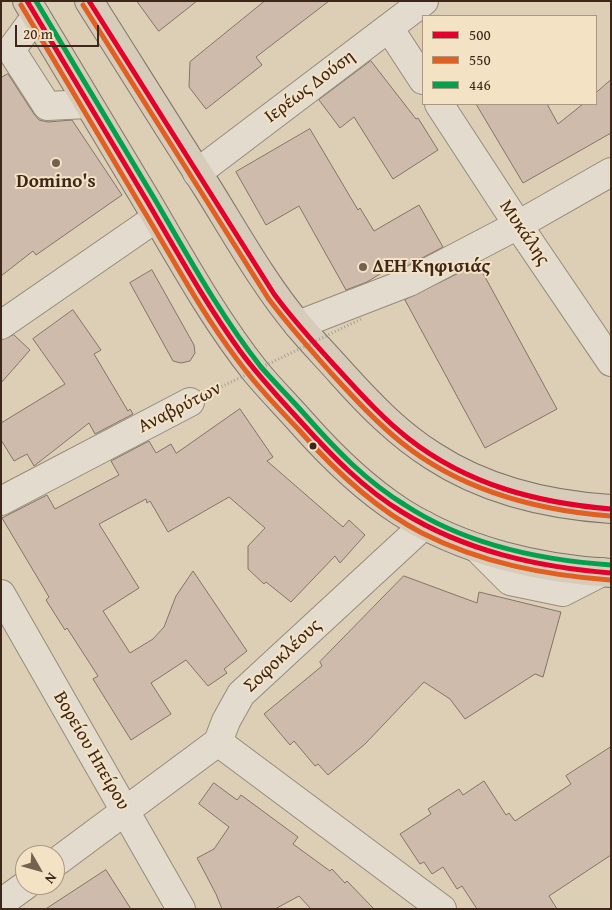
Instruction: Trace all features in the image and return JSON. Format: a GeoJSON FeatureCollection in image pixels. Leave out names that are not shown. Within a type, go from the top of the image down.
{"type":"FeatureCollection","features":[{"type":"Feature","properties":{"kind":"main road"},"geometry":{"type":"LineString","coordinates":[[89,1],[246,250],[298,325],[375,410],[406,438],[433,457],[460,472],[519,494],[572,505],[611,509]]}},
{"type":"Feature","properties":{"kind":"main road"},"geometry":{"type":"LineString","coordinates":[[31,9],[202,294],[262,378],[338,462],[371,491],[401,512],[434,531],[477,548],[527,561],[588,571],[607,572]]}},
{"type":"Feature","properties":{"kind":"street","name":"Ιερέως Δούση"},"geometry":{"type":"LineString","coordinates":[[197,173],[424,1]]}},
{"type":"Feature","properties":{"kind":"street"},"geometry":{"type":"LineString","coordinates":[[31,9],[10,50],[47,106],[88,104]]}},
{"type":"Feature","properties":{"kind":"street"},"geometry":{"type":"LineString","coordinates":[[389,28],[422,78]]}},
{"type":"Feature","properties":{"kind":"street","name":"Μυκάλης"},"geometry":{"type":"LineString","coordinates":[[440,105],[611,362]]}},
{"type":"Feature","properties":{"kind":"street"},"geometry":{"type":"LineString","coordinates":[[298,325],[409,282],[518,225],[611,172]]}},
{"type":"Feature","properties":{"kind":"street"},"geometry":{"type":"LineString","coordinates":[[1,325],[156,218]]}},
{"type":"Feature","properties":{"kind":"street","name":"Αναβρύτων"},"geometry":{"type":"LineString","coordinates":[[1,501],[190,402]]}},
{"type":"Feature","properties":{"kind":"street","name":"Σοφοκλέους"},"geometry":{"type":"LineString","coordinates":[[218,742],[226,721],[242,694],[424,525]]}},
{"type":"Feature","properties":{"kind":"street","name":"Βορείου Ηπείρου"},"geometry":{"type":"LineString","coordinates":[[1,594],[180,909]]}},
{"type":"Feature","properties":{"kind":"street"},"geometry":{"type":"LineString","coordinates":[[65,855],[218,742],[442,909]]}},
{"type":"Feature","properties":{"kind":"street"},"geometry":{"type":"LineString","coordinates":[[1,903],[15,893]]}},
{"type":"Feature","properties":{"kind":"path","name":"Αναβρύτων"},"geometry":{"type":"LineString","coordinates":[[190,402],[361,320]]}},
{"type":"Feature","properties":{"kind":"building"},"geometry":{"type":"Polygon","coordinates":[[[137,1],[197,1],[159,31],[137,1]]]}},
{"type":"Feature","properties":{"kind":"building"},"geometry":{"type":"Polygon","coordinates":[[[265,1],[329,1],[256,57],[262,65],[206,109],[189,87],[190,62],[265,1]]]}},
{"type":"Feature","properties":{"kind":"building"},"geometry":{"type":"Polygon","coordinates":[[[371,61],[416,119],[418,118],[438,150],[393,179],[354,117],[340,128],[319,100],[371,61]]]}},
{"type":"Feature","properties":{"kind":"building"},"geometry":{"type":"Polygon","coordinates":[[[8,74],[39,120],[48,122],[72,120],[122,195],[36,255],[33,251],[1,276],[1,78],[8,74]]]}},
{"type":"Feature","properties":{"kind":"building"},"geometry":{"type":"Polygon","coordinates":[[[611,80],[611,133],[523,183],[477,105],[548,105],[558,124],[582,105],[597,105],[597,92],[611,80]]]}},
{"type":"Feature","properties":{"kind":"building"},"geometry":{"type":"Polygon","coordinates":[[[310,129],[358,210],[360,208],[374,231],[419,205],[443,247],[403,268],[390,273],[388,269],[367,282],[346,290],[299,206],[266,225],[236,172],[310,129]]]}},
{"type":"Feature","properties":{"kind":"building"},"geometry":{"type":"Polygon","coordinates":[[[478,264],[557,409],[485,448],[405,300],[478,264]]]}},
{"type":"Feature","properties":{"kind":"building"},"geometry":{"type":"Polygon","coordinates":[[[152,270],[194,345],[195,353],[190,361],[181,363],[173,361],[130,283],[152,270]]]}},
{"type":"Feature","properties":{"kind":"building"},"geometry":{"type":"Polygon","coordinates":[[[73,310],[101,350],[94,354],[128,411],[130,409],[133,414],[95,434],[89,423],[34,466],[27,454],[14,461],[1,440],[1,423],[65,384],[33,339],[73,310]]]}},
{"type":"Feature","properties":{"kind":"building"},"geometry":{"type":"Polygon","coordinates":[[[14,335],[30,350],[1,383],[1,340],[14,335]]]}},
{"type":"Feature","properties":{"kind":"building"},"geometry":{"type":"Polygon","coordinates":[[[240,409],[273,457],[267,461],[343,527],[349,520],[365,535],[340,563],[335,556],[291,602],[266,582],[264,584],[248,569],[248,546],[265,528],[229,497],[168,532],[150,501],[147,503],[146,499],[99,524],[139,588],[103,611],[130,653],[153,639],[164,627],[176,596],[193,571],[247,651],[224,669],[227,673],[208,686],[186,660],[151,683],[171,714],[131,740],[93,679],[98,676],[67,628],[65,630],[46,600],[49,597],[2,518],[47,495],[55,509],[119,475],[111,461],[149,441],[156,453],[171,444],[176,453],[240,409]]]}},
{"type":"Feature","properties":{"kind":"building"},"geometry":{"type":"Polygon","coordinates":[[[404,576],[477,603],[479,592],[561,612],[543,677],[535,674],[465,719],[450,699],[424,682],[365,744],[328,775],[318,764],[315,766],[294,741],[290,745],[264,714],[322,666],[320,662],[404,576]]]}},
{"type":"Feature","properties":{"kind":"building"},"geometry":{"type":"Polygon","coordinates":[[[611,747],[611,855],[549,896],[557,909],[477,909],[462,886],[457,889],[443,867],[432,874],[424,862],[420,864],[400,834],[431,814],[428,809],[459,789],[463,795],[484,781],[506,815],[509,813],[515,821],[571,784],[566,776],[611,747]]]}},
{"type":"Feature","properties":{"kind":"building"},"geometry":{"type":"Polygon","coordinates":[[[214,783],[237,800],[241,795],[298,837],[293,844],[330,871],[332,869],[345,883],[347,881],[374,909],[311,909],[299,896],[275,909],[222,909],[197,858],[214,849],[229,827],[199,804],[214,783]]]}},
{"type":"Feature","properties":{"kind":"building"},"geometry":{"type":"Polygon","coordinates":[[[106,870],[131,909],[46,909],[106,870]]]}},
{"type":"Feature","properties":{"kind":"transit line","name":"500"},"geometry":{"type":"LineString","coordinates":[[27,1],[227,333],[262,379],[337,460],[388,503],[426,526],[451,537],[502,555],[556,566],[611,573]]}},
{"type":"Feature","properties":{"kind":"transit line","name":"446"},"geometry":{"type":"LineString","coordinates":[[36,1],[232,327],[261,367],[341,453],[365,476],[391,496],[428,519],[453,531],[504,548],[530,554],[584,563],[611,565]]}},
{"type":"Feature","properties":{"kind":"transit line","name":"500"},"geometry":{"type":"LineString","coordinates":[[89,1],[274,294],[312,340],[380,414],[409,439],[432,455],[480,480],[505,489],[557,502],[611,509]]}},
{"type":"Feature","properties":{"kind":"transit line","name":"550"},"geometry":{"type":"LineString","coordinates":[[21,5],[210,320],[243,368],[312,445],[341,474],[387,512],[422,533],[444,543],[490,560],[514,566],[562,575],[610,580]]}},
{"type":"Feature","properties":{"kind":"transit line","name":"550"},"geometry":{"type":"LineString","coordinates":[[83,5],[268,298],[291,327],[374,418],[392,435],[425,460],[474,486],[527,503],[554,509],[610,516]]}},
{"type":"Feature","properties":{"kind":"place","name":"Domino's"},"geometry":{"type":"Point","coordinates":[56,163]}},
{"type":"Feature","properties":{"kind":"place","name":"ΔΕΗ Κηφισιάς"},"geometry":{"type":"Point","coordinates":[363,267]}}]}
